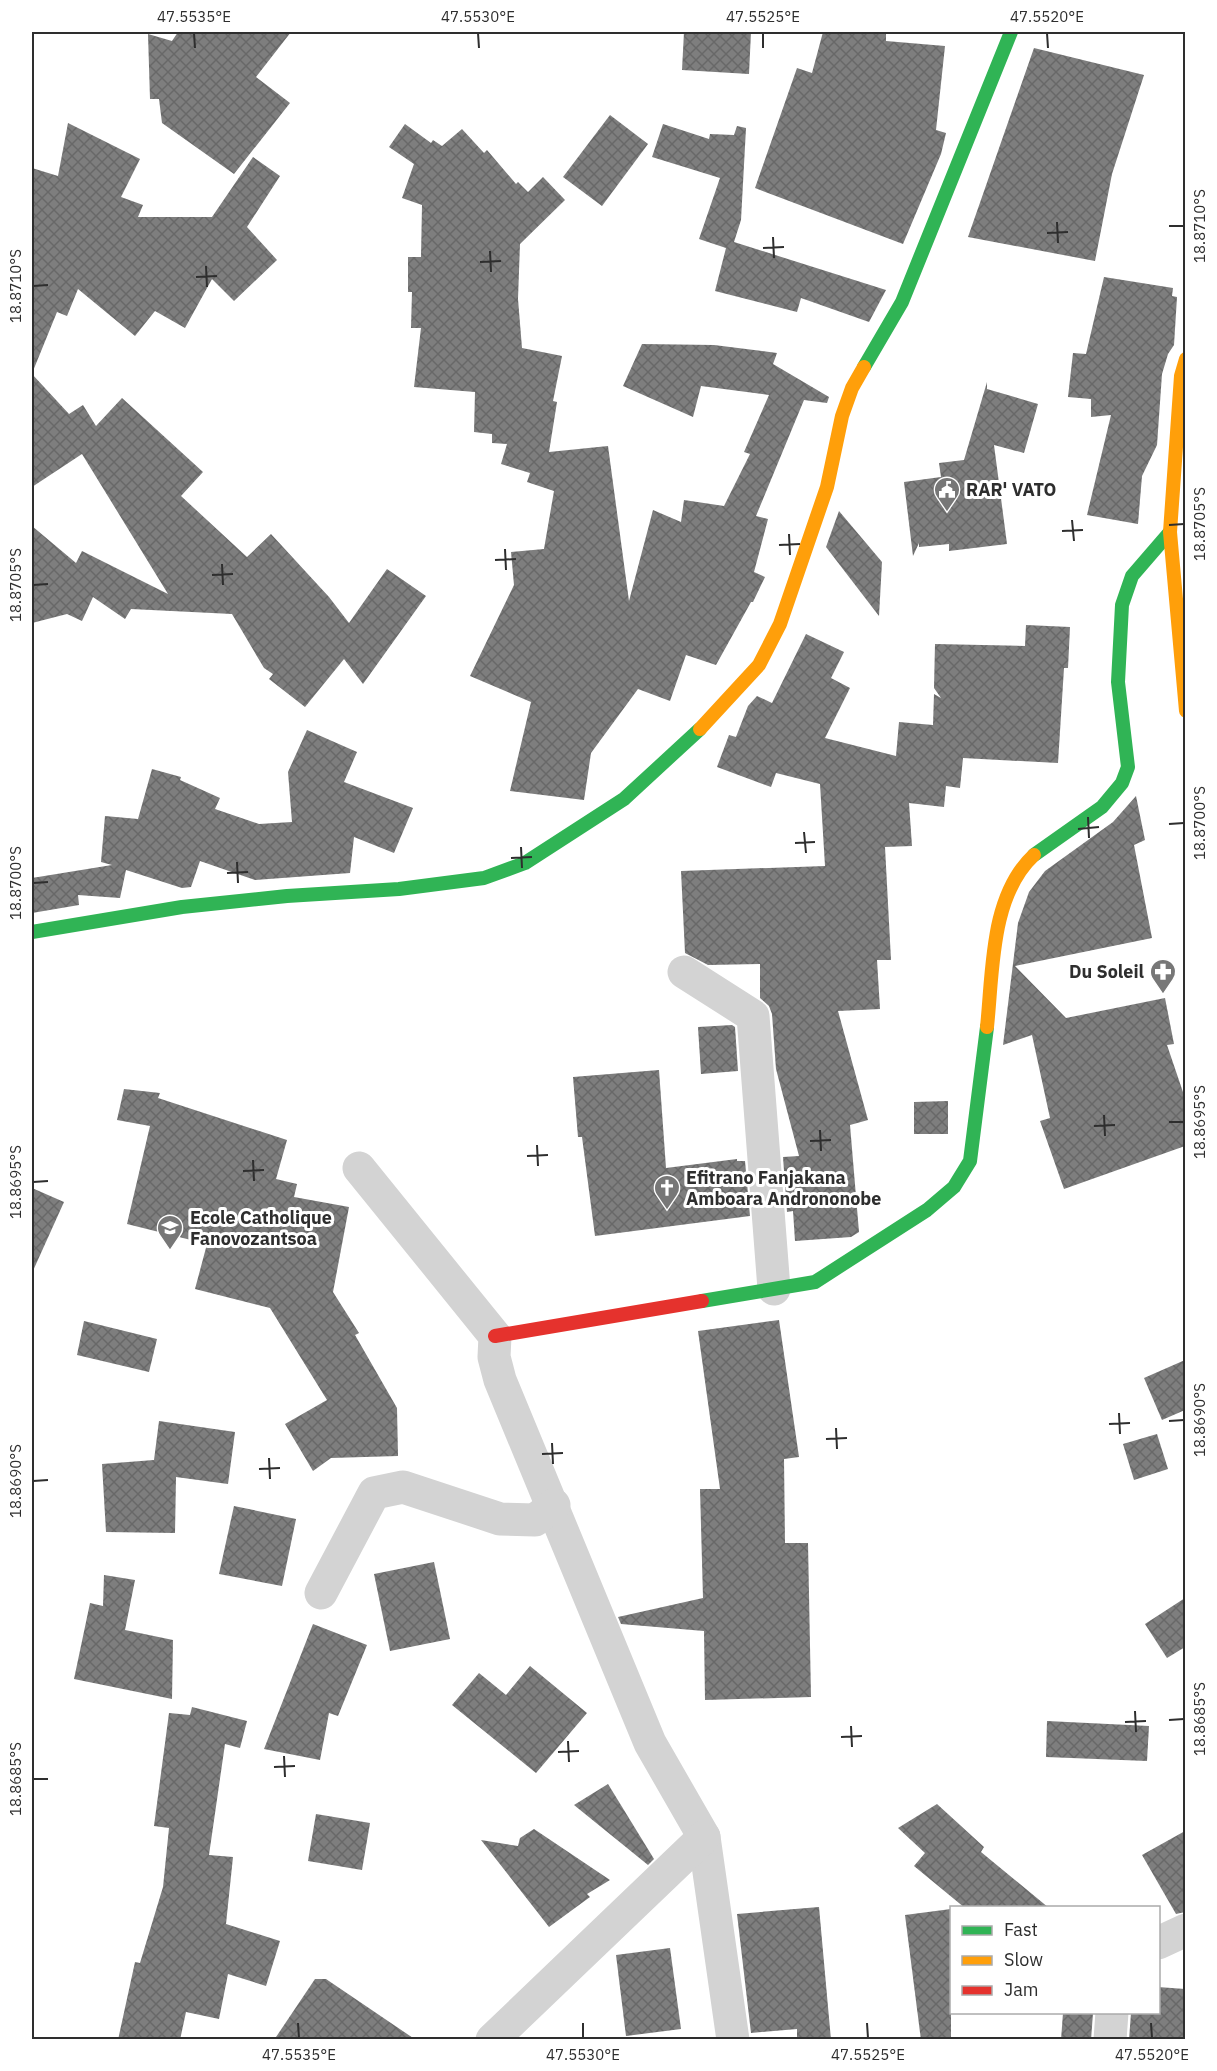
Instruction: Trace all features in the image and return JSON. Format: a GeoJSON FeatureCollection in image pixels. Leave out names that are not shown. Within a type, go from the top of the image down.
{"type":"FeatureCollection","features":[{"type":"Feature","properties":{"kind":"street"},"geometry":{"type":"LineString","coordinates":[[32,932],[182,907],[287,896],[399,889],[484,878],[525,863],[570,836],[624,799],[663,764],[718,711],[759,665],[780,624],[827,488],[842,416],[852,388],[902,302],[1011,32]]}},
{"type":"Feature","properties":{"kind":"street"},"geometry":{"type":"LineString","coordinates":[[1185,359],[1170,532],[1185,711]]}},
{"type":"Feature","properties":{"kind":"street"},"geometry":{"type":"LineString","coordinates":[[495,1336],[815,1282],[927,1210],[954,1187],[970,1161],[1000,919],[1012,883],[1032,857],[1102,807],[1122,783],[1128,767],[1118,682],[1122,605],[1132,576],[1170,532]]}},
{"type":"Feature","properties":{"kind":"street"},"geometry":{"type":"LineString","coordinates":[[684,972],[753,1016],[774,1289]]}},
{"type":"Feature","properties":{"kind":"street"},"geometry":{"type":"LineString","coordinates":[[359,1168],[495,1336],[494,1357],[500,1380],[554,1505],[650,1743],[704,1837],[733,2040]]}},
{"type":"Feature","properties":{"kind":"street"},"geometry":{"type":"LineString","coordinates":[[321,1593],[374,1493],[403,1487],[500,1520],[535,1520],[554,1505]]}},
{"type":"Feature","properties":{"kind":"street"},"geometry":{"type":"LineString","coordinates":[[492,2040],[704,1837]]}},
{"type":"Feature","properties":{"kind":"street"},"geometry":{"type":"LineString","coordinates":[[1160,1942],[1185,1930]]}},
{"type":"Feature","properties":{"kind":"street"},"geometry":{"type":"LineString","coordinates":[[1110,2040],[1112,2014]]}},
{"type":"Feature","properties":{"kind":"building"},"geometry":{"type":"Polygon","coordinates":[[[178,32],[291,32],[256,77],[290,103],[234,174],[162,123],[159,99],[150,99],[148,34],[172,41],[178,32]]]}},
{"type":"Feature","properties":{"kind":"building"},"geometry":{"type":"Polygon","coordinates":[[[684,32],[751,32],[749,74],[682,70],[684,32]]]}},
{"type":"Feature","properties":{"kind":"building"},"geometry":{"type":"Polygon","coordinates":[[[823,32],[886,32],[886,41],[945,46],[936,130],[946,133],[941,154],[903,244],[755,188],[797,68],[812,73],[823,32]]]}},
{"type":"Feature","properties":{"kind":"building"},"geometry":{"type":"Polygon","coordinates":[[[1034,48],[1144,75],[1112,174],[1095,261],[968,237],[1034,48]]]}},
{"type":"Feature","properties":{"kind":"building"},"geometry":{"type":"Polygon","coordinates":[[[610,115],[648,144],[602,206],[563,177],[610,115]]]}},
{"type":"Feature","properties":{"kind":"building"},"geometry":{"type":"Polygon","coordinates":[[[68,123],[140,159],[121,197],[143,205],[138,217],[212,217],[253,157],[280,176],[247,227],[277,260],[234,301],[212,279],[185,328],[155,311],[135,336],[78,289],[67,316],[57,312],[33,371],[32,168],[58,176],[68,123]]]}},
{"type":"Feature","properties":{"kind":"building"},"geometry":{"type":"Polygon","coordinates":[[[405,124],[431,143],[433,140],[442,146],[462,129],[484,153],[487,150],[516,184],[518,182],[528,192],[543,177],[565,200],[520,244],[518,299],[522,348],[562,356],[553,401],[557,402],[549,452],[608,446],[629,601],[653,510],[681,522],[684,500],[724,506],[750,454],[744,452],[769,395],[701,386],[693,417],[623,386],[642,344],[714,345],[777,353],[773,364],[829,397],[827,403],[804,400],[756,516],[768,519],[754,572],[765,577],[716,665],[686,655],[670,701],[638,689],[591,753],[584,800],[510,791],[531,702],[470,676],[514,585],[511,552],[544,549],[554,491],[527,482],[530,473],[501,464],[507,444],[492,443],[492,434],[474,432],[475,392],[414,387],[421,328],[411,328],[412,292],[408,292],[408,257],[421,257],[422,205],[402,198],[414,164],[389,147],[405,124]]]}},
{"type":"Feature","properties":{"kind":"building"},"geometry":{"type":"Polygon","coordinates":[[[663,124],[709,139],[710,134],[734,135],[737,126],[746,128],[741,220],[734,242],[886,290],[869,322],[801,298],[797,312],[715,291],[726,248],[699,239],[720,178],[652,157],[663,124]]]}},
{"type":"Feature","properties":{"kind":"building"},"geometry":{"type":"Polygon","coordinates":[[[1104,277],[1173,288],[1172,296],[1177,297],[1174,345],[1168,354],[1162,374],[1157,445],[1142,476],[1138,524],[1087,515],[1111,415],[1091,417],[1091,399],[1068,397],[1073,353],[1086,354],[1104,277]]]}},
{"type":"Feature","properties":{"kind":"building"},"geometry":{"type":"Polygon","coordinates":[[[32,374],[69,414],[83,405],[96,426],[122,398],[203,472],[181,496],[247,557],[271,534],[329,597],[349,623],[387,569],[426,596],[363,684],[344,659],[305,707],[269,679],[273,674],[264,668],[232,614],[131,609],[125,619],[93,597],[82,621],[67,614],[32,623],[32,526],[76,563],[82,551],[168,594],[82,454],[32,487],[32,374]]]}},
{"type":"Feature","properties":{"kind":"building"},"geometry":{"type":"Polygon","coordinates":[[[987,382],[987,389],[1038,404],[1024,453],[994,445],[1007,544],[949,551],[949,544],[919,547],[919,543],[913,556],[904,482],[941,477],[939,463],[964,460],[987,382]]]}},
{"type":"Feature","properties":{"kind":"building"},"geometry":{"type":"Polygon","coordinates":[[[839,511],[882,562],[879,616],[826,547],[839,511]]]}},
{"type":"Feature","properties":{"kind":"building"},"geometry":{"type":"Polygon","coordinates":[[[1026,625],[1070,627],[1068,668],[1064,668],[1058,763],[963,758],[960,788],[946,786],[944,807],[909,803],[912,846],[885,847],[891,960],[877,960],[880,1009],[838,1011],[868,1120],[850,1125],[859,1232],[851,1237],[795,1241],[793,1211],[787,1212],[783,1157],[799,1156],[776,1069],[772,1014],[769,1006],[760,998],[760,964],[708,965],[685,953],[681,871],[825,866],[820,784],[776,773],[771,787],[717,767],[729,735],[736,737],[748,706],[757,696],[772,703],[806,634],[844,652],[831,678],[850,688],[825,738],[896,756],[899,722],[933,725],[934,694],[941,698],[934,688],[935,644],[1025,646],[1026,625]]]}},
{"type":"Feature","properties":{"kind":"building"},"geometry":{"type":"Polygon","coordinates":[[[307,730],[357,752],[344,782],[413,808],[394,853],[354,837],[350,873],[255,880],[200,861],[191,887],[182,888],[126,870],[120,898],[78,895],[79,905],[32,913],[32,878],[112,865],[101,862],[105,816],[138,819],[152,769],[181,777],[180,780],[220,798],[215,809],[259,824],[292,822],[288,772],[307,730]]]}},
{"type":"Feature","properties":{"kind":"building"},"geometry":{"type":"Polygon","coordinates":[[[1136,796],[1145,840],[1134,845],[1152,938],[1015,966],[1066,1018],[1165,998],[1174,1044],[1167,1045],[1185,1098],[1185,1146],[1064,1189],[1040,1121],[1050,1118],[1032,1035],[1003,1045],[1018,923],[1029,892],[1045,871],[1113,822],[1136,796]]]}},
{"type":"Feature","properties":{"kind":"building"},"geometry":{"type":"Polygon","coordinates":[[[732,1025],[735,1027],[738,1071],[701,1074],[698,1027],[732,1025]]]}},
{"type":"Feature","properties":{"kind":"building"},"geometry":{"type":"Polygon","coordinates":[[[659,1070],[666,1168],[737,1159],[737,1161],[745,1161],[750,1216],[595,1236],[582,1137],[578,1137],[573,1077],[659,1070]]]}},
{"type":"Feature","properties":{"kind":"building"},"geometry":{"type":"Polygon","coordinates":[[[124,1089],[160,1093],[158,1098],[287,1140],[276,1179],[297,1184],[294,1197],[349,1207],[333,1292],[359,1333],[355,1335],[397,1408],[398,1456],[331,1458],[313,1471],[285,1424],[327,1400],[270,1308],[195,1289],[207,1244],[127,1224],[150,1126],[117,1120],[124,1089]]]}},
{"type":"Feature","properties":{"kind":"building"},"geometry":{"type":"Polygon","coordinates":[[[948,1101],[948,1134],[914,1134],[914,1102],[948,1101]]]}},
{"type":"Feature","properties":{"kind":"building"},"geometry":{"type":"Polygon","coordinates":[[[32,1188],[64,1202],[32,1273],[32,1188]]]}},
{"type":"Feature","properties":{"kind":"building"},"geometry":{"type":"Polygon","coordinates":[[[779,1320],[799,1457],[784,1459],[785,1543],[808,1543],[811,1697],[705,1700],[704,1631],[621,1624],[618,1617],[703,1598],[700,1489],[720,1489],[698,1331],[779,1320]]]}},
{"type":"Feature","properties":{"kind":"building"},"geometry":{"type":"Polygon","coordinates":[[[84,1321],[157,1339],[149,1372],[77,1355],[84,1321]]]}},
{"type":"Feature","properties":{"kind":"building"},"geometry":{"type":"Polygon","coordinates":[[[1185,1360],[1185,1410],[1162,1420],[1144,1378],[1185,1360]]]}},
{"type":"Feature","properties":{"kind":"building"},"geometry":{"type":"Polygon","coordinates":[[[159,1421],[235,1432],[228,1484],[176,1477],[175,1533],[106,1532],[102,1464],[154,1460],[159,1421]]]}},
{"type":"Feature","properties":{"kind":"building"},"geometry":{"type":"Polygon","coordinates":[[[1157,1434],[1168,1469],[1134,1480],[1123,1444],[1157,1434]]]}},
{"type":"Feature","properties":{"kind":"building"},"geometry":{"type":"Polygon","coordinates":[[[234,1506],[296,1519],[282,1586],[219,1574],[234,1506]]]}},
{"type":"Feature","properties":{"kind":"building"},"geometry":{"type":"Polygon","coordinates":[[[434,1562],[450,1639],[390,1651],[374,1574],[434,1562]]]}},
{"type":"Feature","properties":{"kind":"building"},"geometry":{"type":"Polygon","coordinates":[[[104,1575],[135,1580],[125,1630],[173,1640],[172,1699],[74,1679],[90,1603],[103,1606],[104,1575]]]}},
{"type":"Feature","properties":{"kind":"building"},"geometry":{"type":"Polygon","coordinates":[[[1185,1598],[1185,1647],[1167,1658],[1145,1624],[1185,1598]]]}},
{"type":"Feature","properties":{"kind":"building"},"geometry":{"type":"Polygon","coordinates":[[[313,1624],[367,1645],[338,1716],[329,1713],[320,1760],[264,1749],[313,1624]]]}},
{"type":"Feature","properties":{"kind":"building"},"geometry":{"type":"Polygon","coordinates":[[[530,1666],[587,1713],[536,1773],[452,1705],[479,1673],[506,1695],[530,1666]]]}},
{"type":"Feature","properties":{"kind":"building"},"geometry":{"type":"Polygon","coordinates":[[[192,1707],[247,1721],[240,1748],[225,1744],[209,1855],[233,1857],[226,1924],[280,1941],[266,1986],[228,1974],[219,2019],[186,2012],[180,2040],[118,2040],[135,1962],[140,1963],[163,1887],[169,1828],[154,1826],[169,1713],[190,1715],[192,1707]]]}},
{"type":"Feature","properties":{"kind":"building"},"geometry":{"type":"Polygon","coordinates":[[[1047,1721],[1149,1726],[1147,1761],[1046,1757],[1047,1721]]]}},
{"type":"Feature","properties":{"kind":"building"},"geometry":{"type":"Polygon","coordinates":[[[608,1784],[654,1859],[648,1865],[574,1805],[608,1784]]]}},
{"type":"Feature","properties":{"kind":"building"},"geometry":{"type":"Polygon","coordinates":[[[937,1804],[984,1847],[981,1852],[1047,1906],[963,1906],[914,1866],[925,1853],[898,1828],[937,1804]]]}},
{"type":"Feature","properties":{"kind":"building"},"geometry":{"type":"Polygon","coordinates":[[[316,1814],[370,1823],[362,1870],[308,1861],[316,1814]]]}},
{"type":"Feature","properties":{"kind":"building"},"geometry":{"type":"Polygon","coordinates":[[[534,1829],[610,1880],[587,1894],[590,1897],[549,1927],[481,1840],[518,1846],[520,1838],[534,1829]]]}},
{"type":"Feature","properties":{"kind":"building"},"geometry":{"type":"Polygon","coordinates":[[[1185,1831],[1185,1912],[1176,1914],[1142,1855],[1185,1831]]]}},
{"type":"Feature","properties":{"kind":"building"},"geometry":{"type":"Polygon","coordinates":[[[819,1907],[831,2040],[797,2040],[797,2029],[751,2033],[737,1914],[819,1907]]]}},
{"type":"Feature","properties":{"kind":"building"},"geometry":{"type":"Polygon","coordinates":[[[950,1909],[951,2040],[921,2040],[905,1915],[950,1909]]]}},
{"type":"Feature","properties":{"kind":"building"},"geometry":{"type":"Polygon","coordinates":[[[670,1948],[681,2029],[626,2036],[616,1955],[670,1948]]]}},
{"type":"Feature","properties":{"kind":"building"},"geometry":{"type":"Polygon","coordinates":[[[315,1979],[326,1979],[416,2040],[274,2040],[315,1979]]]}},
{"type":"Feature","properties":{"kind":"building"},"geometry":{"type":"Polygon","coordinates":[[[1160,1987],[1185,1989],[1185,2040],[1129,2040],[1131,2014],[1160,2014],[1160,1987]]]}},
{"type":"Feature","properties":{"kind":"building"},"geometry":{"type":"Polygon","coordinates":[[[1063,2014],[1093,2014],[1091,2040],[1061,2040],[1063,2014]]]}},
{"type":"Feature","properties":{"kind":"traffic: fast"},"geometry":{"type":"LineString","coordinates":[[864,367],[902,302],[1011,32]]}},
{"type":"Feature","properties":{"kind":"traffic: fast"},"geometry":{"type":"LineString","coordinates":[[1034,855],[1102,807],[1122,783],[1128,767],[1118,682],[1122,605],[1132,576],[1170,532]]}},
{"type":"Feature","properties":{"kind":"traffic: fast"},"geometry":{"type":"LineString","coordinates":[[32,932],[182,907],[287,896],[399,889],[484,878],[525,863],[624,799],[700,729]]}},
{"type":"Feature","properties":{"kind":"traffic: fast"},"geometry":{"type":"LineString","coordinates":[[702,1301],[815,1282],[927,1210],[954,1187],[970,1161],[987,1027]]}},
{"type":"Feature","properties":{"kind":"traffic: slow"},"geometry":{"type":"LineString","coordinates":[[1186,359],[1181,376],[1170,532],[1186,711]]}},
{"type":"Feature","properties":{"kind":"traffic: slow"},"geometry":{"type":"LineString","coordinates":[[700,729],[759,665],[780,624],[827,487],[842,416],[852,388],[864,367]]}},
{"type":"Feature","properties":{"kind":"traffic: slow"},"geometry":{"type":"LineString","coordinates":[[987,1027],[993,959],[1001,913],[1009,891],[1020,872],[1034,855]]}},
{"type":"Feature","properties":{"kind":"traffic: jam"},"geometry":{"type":"LineString","coordinates":[[495,1336],[702,1301]]}},
{"type":"Feature","properties":{"kind":"place","name":"RAR' VATO"},"geometry":{"type":"Point","coordinates":[947,513]}},
{"type":"Feature","properties":{"kind":"place","name":"Du Soleil"},"geometry":{"type":"Point","coordinates":[1163,995]}},
{"type":"Feature","properties":{"kind":"place","name":"Efitrano Fanjakana Amboara Andrononobe"},"geometry":{"type":"Point","coordinates":[667,1211]}},
{"type":"Feature","properties":{"kind":"place","name":"Ecole Catholique Fanovozantsoa"},"geometry":{"type":"Point","coordinates":[170,1251]}}]}
